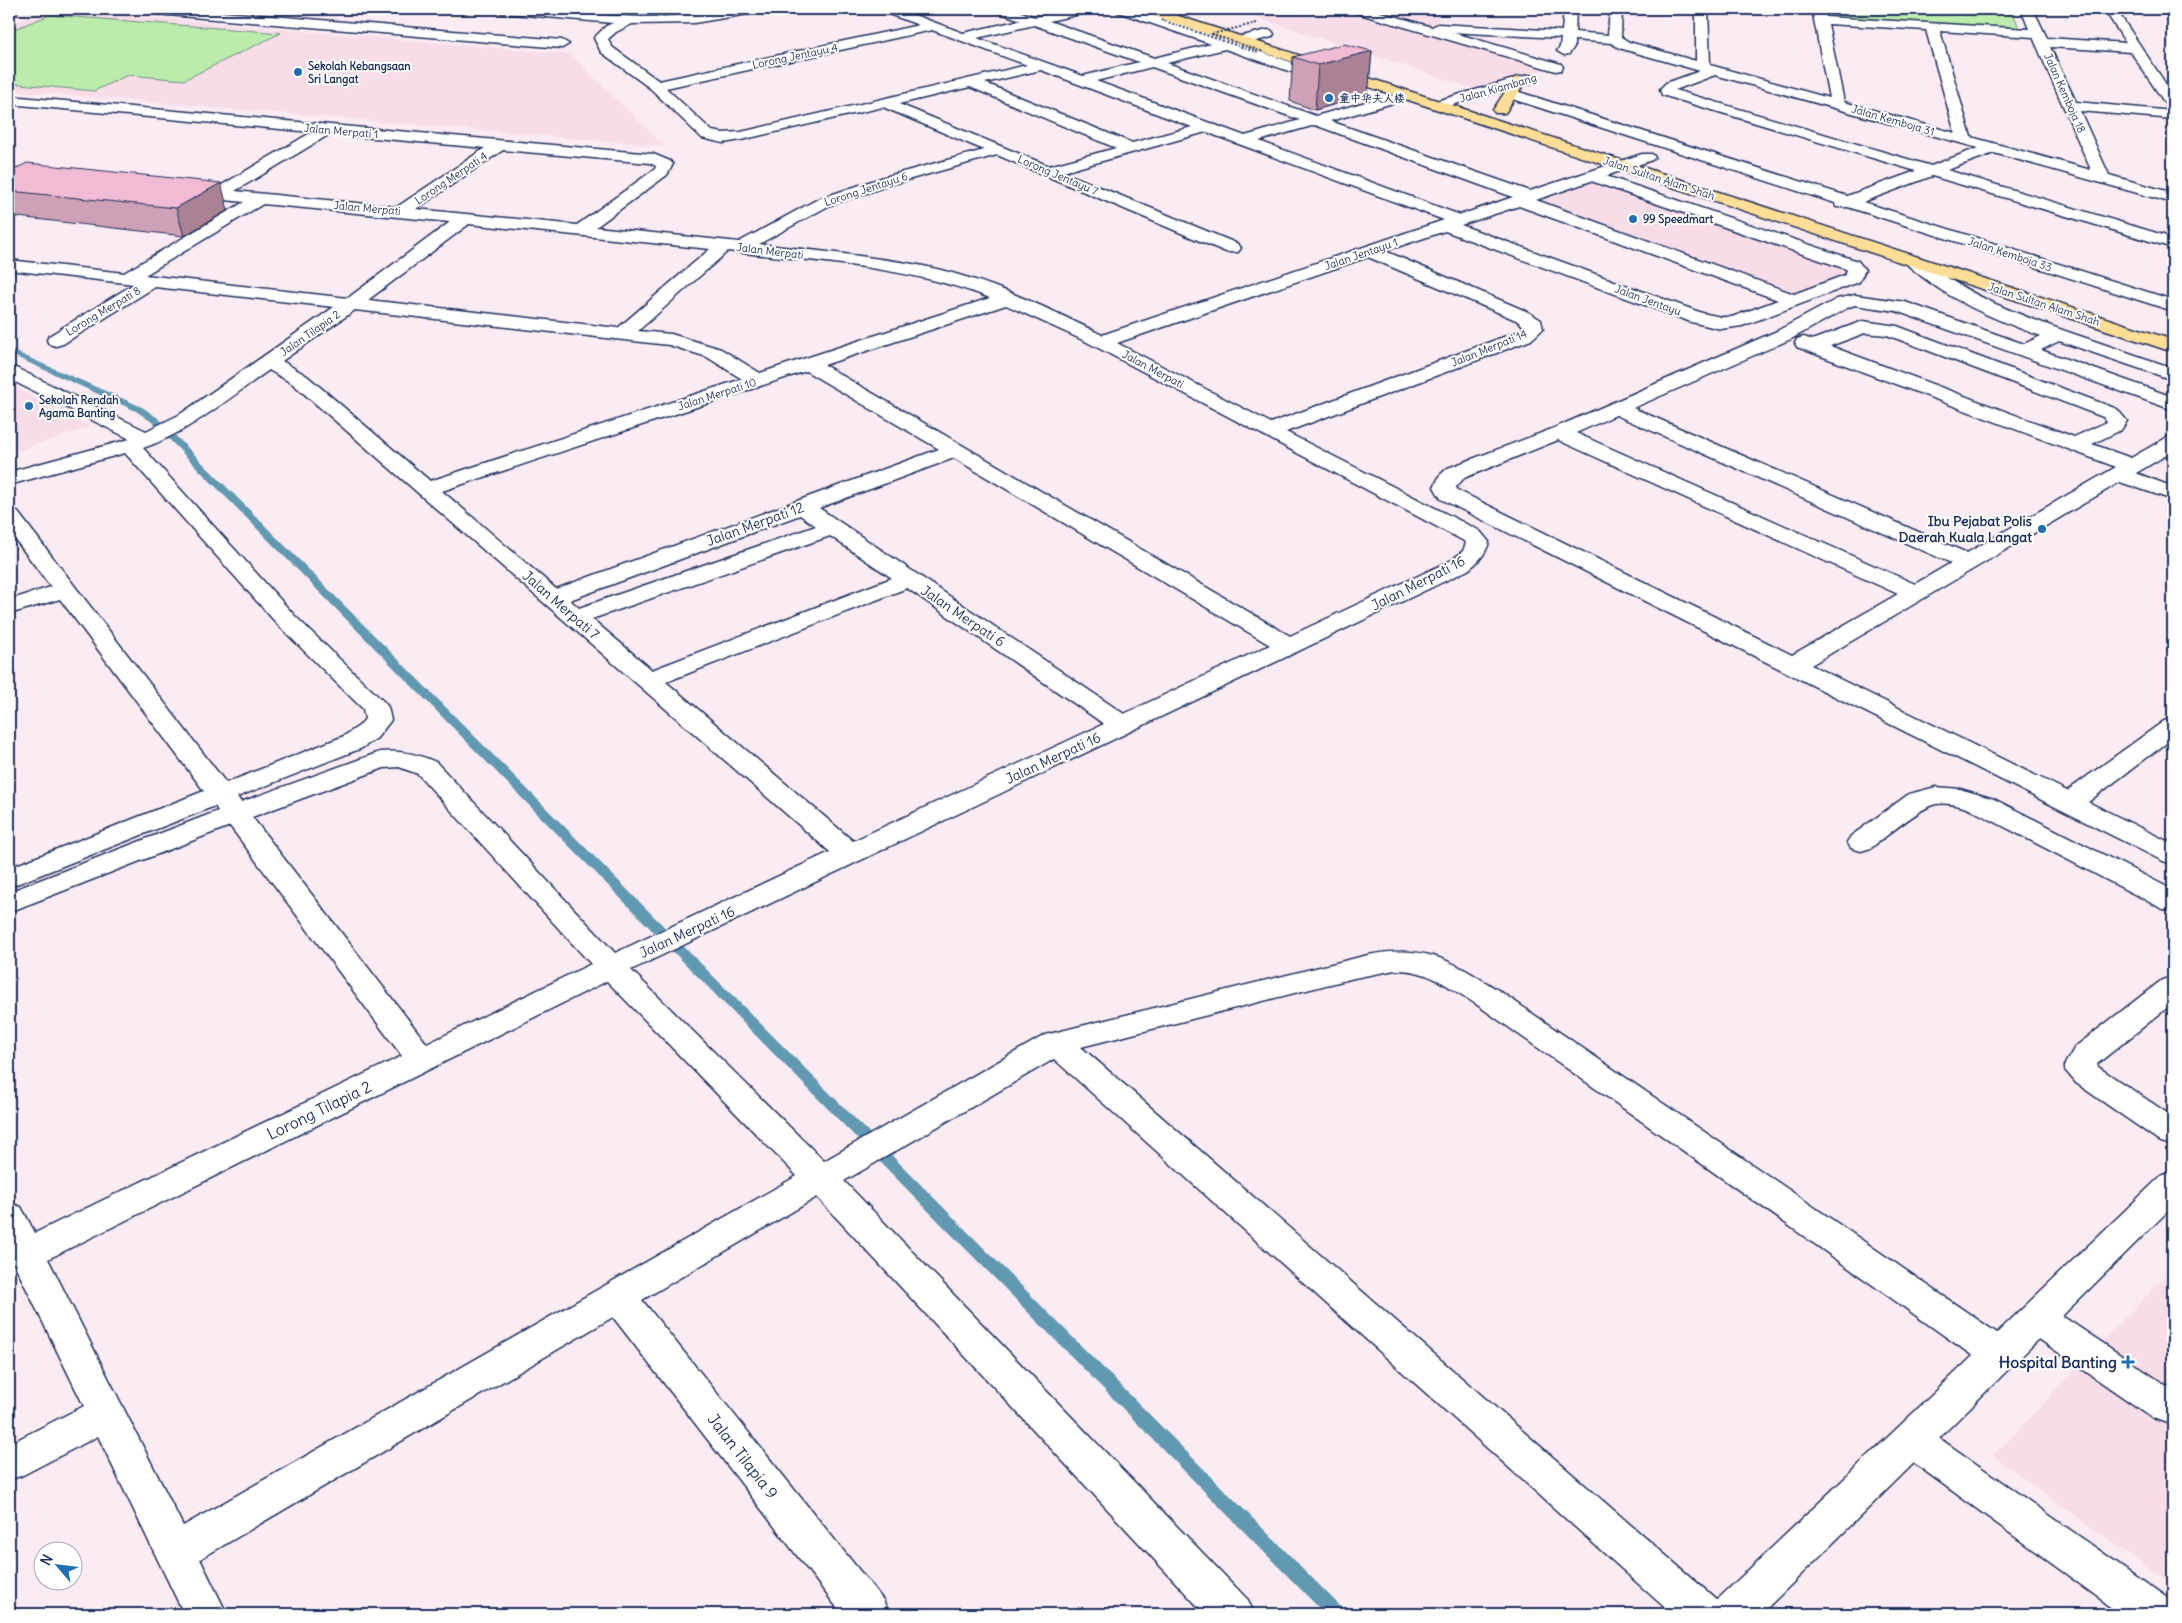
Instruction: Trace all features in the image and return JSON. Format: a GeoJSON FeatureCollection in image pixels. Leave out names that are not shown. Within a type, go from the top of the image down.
{"type":"FeatureCollection","features":[{"type":"Feature","properties":{"kind":"main road"},"geometry":{"type":"LineString","coordinates":[[9,10],[13,9]]}},
{"type":"Feature","properties":{"kind":"main road","name":"Jalan Sultan Alam Shah"},"geometry":{"type":"LineString","coordinates":[[1145,9],[2173,346]]}},
{"type":"Feature","properties":{"kind":"main road"},"geometry":{"type":"LineString","coordinates":[[1242,26],[1283,39]]}},
{"type":"Feature","properties":{"kind":"main road"},"geometry":{"type":"LineString","coordinates":[[1500,110],[1515,88]]}},
{"type":"Feature","properties":{"kind":"main road"},"geometry":{"type":"LineString","coordinates":[[1438,90],[1518,115]]}},
{"type":"Feature","properties":{"kind":"main road","name":"Jalan Sultan Alam Shah"},"geometry":{"type":"LineString","coordinates":[[1624,150],[1666,163]]}},
{"type":"Feature","properties":{"kind":"main road"},"geometry":{"type":"LineString","coordinates":[[1829,212],[1848,221]]}},
{"type":"Feature","properties":{"kind":"street"},"geometry":{"type":"LineString","coordinates":[[144,9],[562,44]]}},
{"type":"Feature","properties":{"kind":"street"},"geometry":{"type":"LineString","coordinates":[[504,9],[632,19],[692,19],[754,9]]}},
{"type":"Feature","properties":{"kind":"street","name":"Jalan Jentayu"},"geometry":{"type":"LineString","coordinates":[[887,9],[1207,127],[1711,322],[1735,322],[1853,278],[1856,270],[1852,265],[1784,242]]}},
{"type":"Feature","properties":{"kind":"street"},"geometry":{"type":"LineString","coordinates":[[1002,9],[1315,120],[1796,300]]}},
{"type":"Feature","properties":{"kind":"street"},"geometry":{"type":"LineString","coordinates":[[962,36],[1086,9]]}},
{"type":"Feature","properties":{"kind":"street"},"geometry":{"type":"LineString","coordinates":[[1122,9],[1388,100]]}},
{"type":"Feature","properties":{"kind":"street"},"geometry":{"type":"LineString","coordinates":[[1357,9],[1439,26],[1556,67],[1566,47],[1570,9]]}},
{"type":"Feature","properties":{"kind":"street"},"geometry":{"type":"LineString","coordinates":[[1614,40],[1616,9]]}},
{"type":"Feature","properties":{"kind":"street"},"geometry":{"type":"LineString","coordinates":[[1702,9],[1709,68],[1671,86],[1667,89],[1667,92],[2173,242]]}},
{"type":"Feature","properties":{"kind":"street","name":"Jalan Kemboja 18"},"geometry":{"type":"LineString","coordinates":[[2027,9],[2102,178]]}},
{"type":"Feature","properties":{"kind":"street"},"geometry":{"type":"LineString","coordinates":[[2110,9],[2173,105]]}},
{"type":"Feature","properties":{"kind":"street"},"geometry":{"type":"LineString","coordinates":[[1836,104],[1819,14],[2136,48]]}},
{"type":"Feature","properties":{"kind":"street"},"geometry":{"type":"LineString","coordinates":[[632,19],[606,33],[601,38],[601,42],[606,49],[656,86],[707,135],[723,138],[741,136],[1042,66]]}},
{"type":"Feature","properties":{"kind":"street","name":"Lorong Jentayu 4"},"geometry":{"type":"LineString","coordinates":[[656,86],[934,26]]}},
{"type":"Feature","properties":{"kind":"street","name":"Jalan Kemboja 31"},"geometry":{"type":"LineString","coordinates":[[1439,26],[1568,34],[1614,40],[1624,45],[2173,198]]}},
{"type":"Feature","properties":{"kind":"street"},"geometry":{"type":"LineString","coordinates":[[1932,27],[1964,139]]}},
{"type":"Feature","properties":{"kind":"street"},"geometry":{"type":"LineString","coordinates":[[1081,81],[1267,34]]}},
{"type":"Feature","properties":{"kind":"street","name":"Jalan Kiambang"},"geometry":{"type":"LineString","coordinates":[[1438,105],[1515,88],[1556,67]]}},
{"type":"Feature","properties":{"kind":"street"},"geometry":{"type":"LineString","coordinates":[[970,82],[1130,148]]}},
{"type":"Feature","properties":{"kind":"street","name":"Jalan Kemboja 33"},"geometry":{"type":"LineString","coordinates":[[1515,88],[1847,202],[2173,306]]}},
{"type":"Feature","properties":{"kind":"street"},"geometry":{"type":"LineString","coordinates":[[1243,141],[1406,94]]}},
{"type":"Feature","properties":{"kind":"street","name":"Jalan Merpati 1"},"geometry":{"type":"LineString","coordinates":[[9,100],[500,145],[653,160],[665,164],[661,172],[581,230]]}},
{"type":"Feature","properties":{"kind":"street","name":"Lorong Jentayu 7"},"geometry":{"type":"LineString","coordinates":[[883,102],[1232,248]]}},
{"type":"Feature","properties":{"kind":"street"},"geometry":{"type":"LineString","coordinates":[[2070,106],[2173,115]]}},
{"type":"Feature","properties":{"kind":"street"},"geometry":{"type":"LineString","coordinates":[[1048,171],[1207,127]]}},
{"type":"Feature","properties":{"kind":"street"},"geometry":{"type":"LineString","coordinates":[[218,194],[328,129]]}},
{"type":"Feature","properties":{"kind":"street","name":"Lorong Merpati 4"},"geometry":{"type":"LineString","coordinates":[[401,212],[500,145]]}},
{"type":"Feature","properties":{"kind":"street"},"geometry":{"type":"LineString","coordinates":[[1829,212],[1847,202],[1993,148]]}},
{"type":"Feature","properties":{"kind":"street","name":"Lorong Jentayu 6"},"geometry":{"type":"LineString","coordinates":[[623,334],[733,246],[824,202],[887,181],[999,150]]}},
{"type":"Feature","properties":{"kind":"street","name":"Jalan Jentayu 1"},"geometry":{"type":"LineString","coordinates":[[1100,342],[1648,157]]}},
{"type":"Feature","properties":{"kind":"street"},"geometry":{"type":"LineString","coordinates":[[1591,176],[1784,242],[1817,230]]}},
{"type":"Feature","properties":{"kind":"street","name":"Jalan Merpati"},"geometry":{"type":"LineString","coordinates":[[170,189],[733,246],[935,273],[1008,298],[1100,342],[1472,536]]}},
{"type":"Feature","properties":{"kind":"street"},"geometry":{"type":"LineString","coordinates":[[126,279],[261,198]]}},
{"type":"Feature","properties":{"kind":"street","name":"Jalan Tilapia 2"},"geometry":{"type":"LineString","coordinates":[[9,479],[139,443],[186,419],[270,362],[467,218]]}},
{"type":"Feature","properties":{"kind":"street","name":"Jalan Merpati 14"},"geometry":{"type":"LineString","coordinates":[[1269,431],[1524,336],[1534,329],[1534,324],[1522,316],[1369,251]]}},
{"type":"Feature","properties":{"kind":"street"},"geometry":{"type":"LineString","coordinates":[[1915,262],[1933,279],[1956,294],[2002,316],[2173,374]]}},
{"type":"Feature","properties":{"kind":"street"},"geometry":{"type":"LineString","coordinates":[[9,265],[671,340],[714,353],[758,380]]}},
{"type":"Feature","properties":{"kind":"street","name":"Lorong Merpati 8"},"geometry":{"type":"LineString","coordinates":[[56,340],[151,282]]}},
{"type":"Feature","properties":{"kind":"street","name":"Jalan Merpati 10"},"geometry":{"type":"LineString","coordinates":[[426,489],[1008,298]]}},
{"type":"Feature","properties":{"kind":"street"},"geometry":{"type":"LineString","coordinates":[[2173,404],[1899,306],[1860,301],[1843,303],[1784,335],[1559,433],[1456,473],[1448,480],[1445,487],[1449,494],[2173,855]]}},
{"type":"Feature","properties":{"kind":"street"},"geometry":{"type":"LineString","coordinates":[[1813,346],[1863,327],[1890,330],[2110,413],[2115,417],[2117,421],[2114,426],[2075,444]]}},
{"type":"Feature","properties":{"kind":"street"},"geometry":{"type":"LineString","coordinates":[[1784,335],[2075,444],[2173,494]]}},
{"type":"Feature","properties":{"kind":"street"},"geometry":{"type":"LineString","coordinates":[[2025,350],[2057,335]]}},
{"type":"Feature","properties":{"kind":"street","name":"Jalan Merpati 7"},"geometry":{"type":"LineString","coordinates":[[270,362],[300,380],[850,854]]}},
{"type":"Feature","properties":{"kind":"street"},"geometry":{"type":"LineString","coordinates":[[809,364],[1289,646]]}},
{"type":"Feature","properties":{"kind":"street"},"geometry":{"type":"LineString","coordinates":[[9,372],[139,443],[287,621],[375,707],[378,720],[368,732],[353,742],[228,804],[9,903]]}},
{"type":"Feature","properties":{"kind":"street"},"geometry":{"type":"LineString","coordinates":[[1616,408],[1968,562]]}},
{"type":"Feature","properties":{"kind":"street"},"geometry":{"type":"LineString","coordinates":[[1559,433],[1916,593]]}},
{"type":"Feature","properties":{"kind":"street"},"geometry":{"type":"LineString","coordinates":[[1793,665],[2173,442]]}},
{"type":"Feature","properties":{"kind":"street","name":"Jalan Merpati 12"},"geometry":{"type":"LineString","coordinates":[[553,598],[956,450]]}},
{"type":"Feature","properties":{"kind":"street","name":"Jalan Merpati 6"},"geometry":{"type":"LineString","coordinates":[[803,507],[1123,725]]}},
{"type":"Feature","properties":{"kind":"street"},"geometry":{"type":"LineString","coordinates":[[9,516],[422,1060]]}},
{"type":"Feature","properties":{"kind":"street","name":"Jalan Merpati 12"},"geometry":{"type":"LineString","coordinates":[[576,617],[834,527]]}},
{"type":"Feature","properties":{"kind":"street","name":"Jalan Merpati 16"},"geometry":{"type":"LineString","coordinates":[[611,967],[1460,564],[1468,559],[1477,548],[1478,542],[1472,536]]}},
{"type":"Feature","properties":{"kind":"street"},"geometry":{"type":"LineString","coordinates":[[648,680],[910,579]]}},
{"type":"Feature","properties":{"kind":"street"},"geometry":{"type":"LineString","coordinates":[[9,608],[65,590]]}},
{"type":"Feature","properties":{"kind":"street"},"geometry":{"type":"LineString","coordinates":[[2070,803],[2173,726]]}},
{"type":"Feature","properties":{"kind":"street"},"geometry":{"type":"LineString","coordinates":[[9,878],[228,804],[380,760],[401,758],[413,761],[427,768],[611,967],[821,1180],[1233,1614]]}},
{"type":"Feature","properties":{"kind":"street"},"geometry":{"type":"LineString","coordinates":[[1861,842],[1919,800],[1929,796],[1951,795],[1984,805],[2173,902]]}},
{"type":"Feature","properties":{"kind":"street"},"geometry":{"type":"LineString","coordinates":[[175,1552],[1056,1043],[1362,967],[1405,960],[1428,964],[1451,974],[1487,997],[1999,1354]]}},
{"type":"Feature","properties":{"kind":"street","name":"Lorong Tilapia 2"},"geometry":{"type":"LineString","coordinates":[[27,1253],[611,967]]}},
{"type":"Feature","properties":{"kind":"street"},"geometry":{"type":"LineString","coordinates":[[2173,987],[2086,1055],[2081,1064],[2081,1070],[2087,1075],[2173,1133]]}},
{"type":"Feature","properties":{"kind":"street"},"geometry":{"type":"LineString","coordinates":[[1056,1043],[1702,1614]]}},
{"type":"Feature","properties":{"kind":"street"},"geometry":{"type":"LineString","coordinates":[[1732,1614],[2173,1185]]}},
{"type":"Feature","properties":{"kind":"street"},"geometry":{"type":"LineString","coordinates":[[9,1216],[206,1614]]}},
{"type":"Feature","properties":{"kind":"street","name":"Jalan Tilapia 9"},"geometry":{"type":"LineString","coordinates":[[618,1297],[868,1614]]}},
{"type":"Feature","properties":{"kind":"street"},"geometry":{"type":"LineString","coordinates":[[2037,1318],[2171,1407]]}},
{"type":"Feature","properties":{"kind":"street"},"geometry":{"type":"LineString","coordinates":[[9,1463],[107,1413]]}},
{"type":"Feature","properties":{"kind":"street"},"geometry":{"type":"LineString","coordinates":[[1912,1440],[2155,1614]]}},
{"type":"Feature","properties":{"kind":"path"},"geometry":{"type":"LineString","coordinates":[[1161,20],[1259,53]]}},
{"type":"Feature","properties":{"kind":"path"},"geometry":{"type":"LineString","coordinates":[[1257,23],[1211,34],[1264,52]]}},
{"type":"Feature","properties":{"kind":"shaded area","name":"Sekolah Kebangsaan Sri Langat"},"geometry":{"type":"Polygon","coordinates":[[[47,9],[570,54],[664,146],[9,90],[9,25],[47,9]]]}},
{"type":"Feature","properties":{"kind":"shaded area"},"geometry":{"type":"Polygon","coordinates":[[[1231,9],[1354,9],[1546,66],[1535,74],[1478,90],[1231,9]]]}},
{"type":"Feature","properties":{"kind":"shaded area"},"geometry":{"type":"Polygon","coordinates":[[[1360,9],[1441,9],[1435,32],[1360,9]]]}},
{"type":"Feature","properties":{"kind":"shaded area"},"geometry":{"type":"Polygon","coordinates":[[[1592,179],[1847,265],[1848,274],[1794,295],[1527,202],[1592,179]]]}},
{"type":"Feature","properties":{"kind":"shaded area","name":"Sekolah Rendah Agama Banting"},"geometry":{"type":"Polygon","coordinates":[[[9,385],[91,427],[9,453],[9,385]]]}},
{"type":"Feature","properties":{"kind":"shaded area","name":"Hospital Banting"},"geometry":{"type":"Polygon","coordinates":[[[2173,1268],[2173,1586],[1993,1456],[2173,1268]]]}},
{"type":"Feature","properties":{"kind":"green space"},"geometry":{"type":"Polygon","coordinates":[[[1829,9],[2011,9],[2021,31],[1831,19],[1829,9]]]}},
{"type":"Feature","properties":{"kind":"green space"},"geometry":{"type":"Polygon","coordinates":[[[50,15],[281,33],[184,80],[128,75],[94,91],[9,83],[9,31],[50,15]]]}},
{"type":"Feature","properties":{"kind":"building"},"geometry":{"type":"Polygon","coordinates":[[[1344,44],[1372,51],[1318,65],[1293,57],[1344,44]]]}},
{"type":"Feature","properties":{"kind":"building"},"geometry":{"type":"Polygon","coordinates":[[[27,163],[221,183],[176,208],[9,191],[9,172],[27,163]]]}},
{"type":"Feature","properties":{"kind":"waterway"},"geometry":{"type":"LineString","coordinates":[[9,351],[139,409],[155,420],[1336,1614]]}},
{"type":"Feature","properties":{"kind":"place","name":"Sekolah Kebangsaan Sri Langat"},"geometry":{"type":"Point","coordinates":[298,72]}},
{"type":"Feature","properties":{"kind":"place","name":"童中华夫人楼"},"geometry":{"type":"Point","coordinates":[1329,98]}},
{"type":"Feature","properties":{"kind":"place","name":"99 Speedmart"},"geometry":{"type":"Point","coordinates":[1633,219]}},
{"type":"Feature","properties":{"kind":"place","name":"Sekolah Rendah Agama Banting"},"geometry":{"type":"Point","coordinates":[29,406]}},
{"type":"Feature","properties":{"kind":"place","name":"Ibu Pejabat Polis Daerah Kuala Langat"},"geometry":{"type":"Point","coordinates":[2042,529]}},
{"type":"Feature","properties":{"kind":"place","name":"Hospital Banting"},"geometry":{"type":"Point","coordinates":[2128,1362]}}]}
